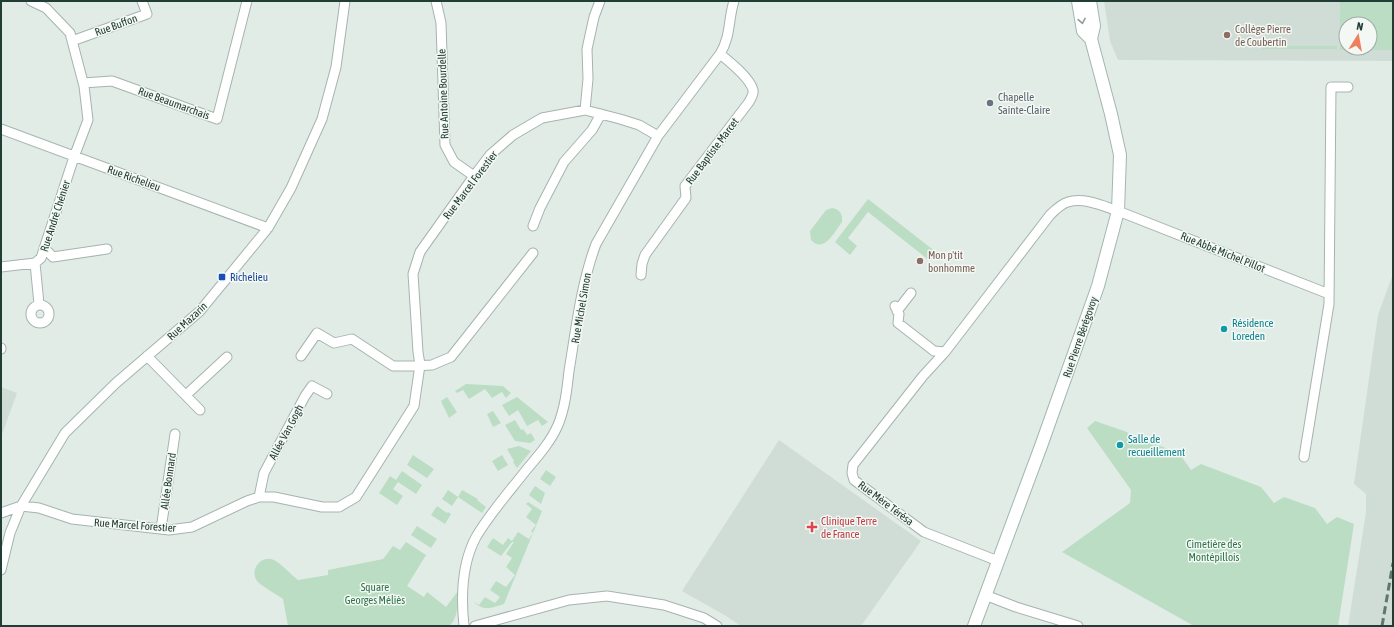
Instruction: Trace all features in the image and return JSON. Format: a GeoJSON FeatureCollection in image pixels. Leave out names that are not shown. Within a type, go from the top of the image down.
{"type":"FeatureCollection","features":[{"type":"Feature","properties":{"kind":"street","name":"Rue André Chénier"},"geometry":{"type":"LineString","coordinates":[[1,267],[35,263],[41,258],[74,157],[88,120],[84,86],[70,33],[46,8],[31,1]]}},
{"type":"Feature","properties":{"kind":"street","name":"Rue Buffon"},"geometry":{"type":"LineString","coordinates":[[72,41],[147,14],[142,1]]}},
{"type":"Feature","properties":{"kind":"street","name":"Rue Beaumarchais"},"geometry":{"type":"LineString","coordinates":[[83,83],[112,80],[217,119],[247,1]]}},
{"type":"Feature","properties":{"kind":"street","name":"Rue Mazarin"},"geometry":{"type":"LineString","coordinates":[[1,569],[10,533],[21,506],[65,433],[116,383],[200,311],[268,228],[292,188],[322,119],[336,67],[345,1]]}},
{"type":"Feature","properties":{"kind":"street","name":"Rue Antoine Bourdelle"},"geometry":{"type":"LineString","coordinates":[[436,1],[441,23],[445,145],[454,162],[474,176]]}},
{"type":"Feature","properties":{"kind":"street"},"geometry":{"type":"LineString","coordinates":[[584,110],[588,79],[587,49],[594,17],[600,1]]}},
{"type":"Feature","properties":{"kind":"street","name":"Rue Michel Simon"},"geometry":{"type":"LineString","coordinates":[[464,626],[463,589],[469,555],[473,544],[487,520],[550,440],[558,425],[564,402],[582,295],[590,260],[596,244],[658,136],[726,45],[734,1]]}},
{"type":"Feature","properties":{"kind":"street","name":"Rue Pierre Bérégovoy"},"geometry":{"type":"LineString","coordinates":[[1078,1],[1083,31],[1091,39]]}},
{"type":"Feature","properties":{"kind":"street","name":"Rue Pierre Bérégovoy"},"geometry":{"type":"LineString","coordinates":[[974,626],[1041,446],[1095,294],[1118,211],[1120,155],[1111,114],[1091,39],[1094,26],[1090,1]]}},
{"type":"Feature","properties":{"kind":"street","name":"Rue Baptiste Marcet"},"geometry":{"type":"LineString","coordinates":[[641,275],[645,255],[686,198],[685,186],[752,96],[753,90],[747,80],[734,65],[720,54]]}},
{"type":"Feature","properties":{"kind":"street"},"geometry":{"type":"LineString","coordinates":[[1304,457],[1329,304],[1331,86],[1348,87]]}},
{"type":"Feature","properties":{"kind":"street","name":"Rue Marcel Forestier"},"geometry":{"type":"LineString","coordinates":[[21,506],[39,508],[72,519],[169,530],[192,527],[247,501],[259,497],[274,497],[322,507],[340,507],[356,497],[414,406],[420,365],[413,274],[420,252],[490,155],[513,135],[542,118],[584,110],[639,125],[658,136]]}},
{"type":"Feature","properties":{"kind":"street"},"geometry":{"type":"LineString","coordinates":[[533,226],[540,208],[564,162],[592,130],[601,114]]}},
{"type":"Feature","properties":{"kind":"street","name":"Rue Richelieu"},"geometry":{"type":"LineString","coordinates":[[1,129],[268,228]]}},
{"type":"Feature","properties":{"kind":"street","name":"Rue Mère Térésa"},"geometry":{"type":"LineString","coordinates":[[998,561],[924,532],[854,480],[852,473],[853,465],[923,376],[945,352],[1050,215],[1058,207],[1068,202],[1082,201],[1099,204],[1118,211]]}},
{"type":"Feature","properties":{"kind":"street","name":"Rue Abbé Michel Pillot"},"geometry":{"type":"LineString","coordinates":[[1118,211],[1329,294]]}},
{"type":"Feature","properties":{"kind":"street"},"geometry":{"type":"LineString","coordinates":[[44,248],[53,257],[107,250]]}},
{"type":"Feature","properties":{"kind":"street"},"geometry":{"type":"LineString","coordinates":[[301,356],[317,333],[334,343],[352,339],[393,366],[432,365],[440,363],[451,357],[533,253]]}},
{"type":"Feature","properties":{"kind":"street"},"geometry":{"type":"LineString","coordinates":[[35,263],[39,304]]}},
{"type":"Feature","properties":{"kind":"street"},"geometry":{"type":"LineString","coordinates":[[911,293],[896,308],[899,314],[898,323],[934,351],[945,352]]}},
{"type":"Feature","properties":{"kind":"street"},"geometry":{"type":"LineString","coordinates":[[147,356],[200,410]]}},
{"type":"Feature","properties":{"kind":"street"},"geometry":{"type":"LineString","coordinates":[[186,395],[227,357]]}},
{"type":"Feature","properties":{"kind":"street","name":"Allée Van Gogh"},"geometry":{"type":"LineString","coordinates":[[259,497],[264,473],[305,396],[312,386],[328,394]]}},
{"type":"Feature","properties":{"kind":"street","name":"Allée Bonnard"},"geometry":{"type":"LineString","coordinates":[[161,529],[175,434]]}},
{"type":"Feature","properties":{"kind":"street"},"geometry":{"type":"LineString","coordinates":[[1,513],[21,506]]}},
{"type":"Feature","properties":{"kind":"street"},"geometry":{"type":"LineString","coordinates":[[985,595],[1016,607],[1075,626]]}},
{"type":"Feature","properties":{"kind":"street"},"geometry":{"type":"LineString","coordinates":[[475,626],[569,600],[607,596],[664,605],[704,618],[717,626]]}},
{"type":"Feature","properties":{"kind":"shaded area","name":"Collège Pierre de Coubertin"},"geometry":{"type":"Polygon","coordinates":[[[1104,1],[1393,1],[1393,61],[1118,60],[1110,41],[1104,1]]]}},
{"type":"Feature","properties":{"kind":"shaded area"},"geometry":{"type":"Polygon","coordinates":[[[1393,274],[1393,626],[1348,626],[1366,512],[1366,494],[1354,484],[1378,315],[1393,274]]]}},
{"type":"Feature","properties":{"kind":"shaded area"},"geometry":{"type":"Polygon","coordinates":[[[1,387],[17,393],[1,437],[1,387]]]}},
{"type":"Feature","properties":{"kind":"shaded area","name":"Clinique Terre de France"},"geometry":{"type":"Polygon","coordinates":[[[779,440],[921,541],[861,626],[741,626],[682,591],[779,440]]]}},
{"type":"Feature","properties":{"kind":"green space"},"geometry":{"type":"Polygon","coordinates":[[[1340,1],[1392,1],[1392,50],[1378,50],[1378,16],[1340,16],[1340,1]]]}},
{"type":"Feature","properties":{"kind":"green space"},"geometry":{"type":"Polygon","coordinates":[[[1262,46],[1337,46],[1337,49],[1262,49],[1262,46]]]}},
{"type":"Feature","properties":{"kind":"green space"},"geometry":{"type":"Polygon","coordinates":[[[868,199],[936,252],[930,261],[868,212],[848,238],[857,246],[850,255],[835,242],[868,199]]]}},
{"type":"Feature","properties":{"kind":"green space"},"geometry":{"type":"Polygon","coordinates":[[[832,208],[840,213],[842,222],[829,240],[825,243],[816,244],[811,240],[810,231],[826,210],[832,208]]]}},
{"type":"Feature","properties":{"kind":"green space"},"geometry":{"type":"Polygon","coordinates":[[[466,384],[503,386],[511,393],[506,398],[502,392],[492,398],[485,389],[469,399],[463,390],[457,393],[455,391],[466,384]]]}},
{"type":"Feature","properties":{"kind":"green space"},"geometry":{"type":"Polygon","coordinates":[[[447,397],[457,412],[449,418],[441,401],[447,397]]]}},
{"type":"Feature","properties":{"kind":"green space"},"geometry":{"type":"Polygon","coordinates":[[[517,397],[548,422],[542,426],[538,420],[527,426],[518,410],[509,416],[502,405],[517,397]]]}},
{"type":"Feature","properties":{"kind":"green space"},"geometry":{"type":"Polygon","coordinates":[[[493,411],[501,423],[493,427],[487,414],[493,411]]]}},
{"type":"Feature","properties":{"kind":"green space"},"geometry":{"type":"Polygon","coordinates":[[[515,420],[521,430],[523,429],[527,435],[531,433],[535,440],[530,443],[515,441],[505,425],[515,420]]]}},
{"type":"Feature","properties":{"kind":"green space","name":"Cimetière des Montépillois"},"geometry":{"type":"Polygon","coordinates":[[[1095,421],[1127,432],[1132,440],[1136,437],[1179,453],[1191,470],[1201,464],[1261,487],[1274,503],[1284,497],[1315,508],[1327,524],[1337,517],[1354,524],[1338,626],[1194,626],[1062,552],[1130,503],[1131,490],[1087,428],[1095,421]]]}},
{"type":"Feature","properties":{"kind":"green space"},"geometry":{"type":"Polygon","coordinates":[[[519,446],[531,451],[517,468],[507,449],[519,446]]]}},
{"type":"Feature","properties":{"kind":"green space"},"geometry":{"type":"Polygon","coordinates":[[[413,455],[434,469],[427,478],[407,465],[413,455]]]}},
{"type":"Feature","properties":{"kind":"green space"},"geometry":{"type":"Polygon","coordinates":[[[502,455],[508,465],[498,471],[492,461],[502,455]]]}},
{"type":"Feature","properties":{"kind":"green space"},"geometry":{"type":"Polygon","coordinates":[[[546,470],[556,477],[550,486],[540,479],[546,470]]]}},
{"type":"Feature","properties":{"kind":"green space"},"geometry":{"type":"Polygon","coordinates":[[[402,471],[422,485],[416,494],[398,482],[393,489],[403,496],[397,505],[379,493],[390,476],[396,480],[402,471]]]}},
{"type":"Feature","properties":{"kind":"green space"},"geometry":{"type":"Polygon","coordinates":[[[535,486],[545,493],[541,504],[529,495],[535,486]]]}},
{"type":"Feature","properties":{"kind":"green space"},"geometry":{"type":"Polygon","coordinates":[[[448,490],[458,497],[452,506],[442,499],[448,490]]]}},
{"type":"Feature","properties":{"kind":"green space"},"geometry":{"type":"Polygon","coordinates":[[[462,490],[478,499],[477,500],[486,507],[482,513],[458,497],[462,490]]]}},
{"type":"Feature","properties":{"kind":"green space"},"geometry":{"type":"Polygon","coordinates":[[[528,502],[542,511],[504,604],[492,608],[480,607],[473,601],[479,605],[485,597],[495,603],[500,597],[490,590],[496,581],[506,587],[515,575],[506,567],[512,558],[506,554],[514,542],[512,542],[501,556],[487,547],[493,538],[503,545],[508,538],[512,541],[518,532],[529,539],[533,533],[531,531],[536,525],[526,517],[532,509],[526,504],[528,502]]]}},
{"type":"Feature","properties":{"kind":"green space"},"geometry":{"type":"Polygon","coordinates":[[[437,506],[451,514],[445,524],[431,515],[437,506]]]}},
{"type":"Feature","properties":{"kind":"green space"},"geometry":{"type":"Polygon","coordinates":[[[417,526],[437,539],[431,548],[411,535],[417,526]]]}},
{"type":"Feature","properties":{"kind":"green space","name":"Square Georges Méliès"},"geometry":{"type":"Polygon","coordinates":[[[406,542],[426,555],[407,586],[424,597],[427,592],[446,607],[458,591],[456,615],[449,626],[288,626],[283,599],[260,584],[255,578],[254,573],[257,565],[265,559],[274,560],[298,580],[328,575],[328,570],[383,559],[393,546],[400,550],[406,542]]]}},
{"type":"Feature","properties":{"kind":"railway"},"geometry":{"type":"LineString","coordinates":[[1382,626],[1393,563]]}},
{"type":"Feature","properties":{"kind":"place","name":"Collège Pierre de Coubertin"},"geometry":{"type":"Point","coordinates":[1227,35]}},
{"type":"Feature","properties":{"kind":"place","name":"Chapelle Sainte-Claire"},"geometry":{"type":"Point","coordinates":[990,103]}},
{"type":"Feature","properties":{"kind":"place","name":"Mon p'tit bonhomme"},"geometry":{"type":"Point","coordinates":[920,261]}},
{"type":"Feature","properties":{"kind":"place","name":"Richelieu"},"geometry":{"type":"Point","coordinates":[222,277]}},
{"type":"Feature","properties":{"kind":"place","name":"Résidence Loreden"},"geometry":{"type":"Point","coordinates":[1224,329]}},
{"type":"Feature","properties":{"kind":"place","name":"Salle de recueillement"},"geometry":{"type":"Point","coordinates":[1120,445]}},
{"type":"Feature","properties":{"kind":"place","name":"Clinique Terre de France"},"geometry":{"type":"Point","coordinates":[812,527]}}]}
